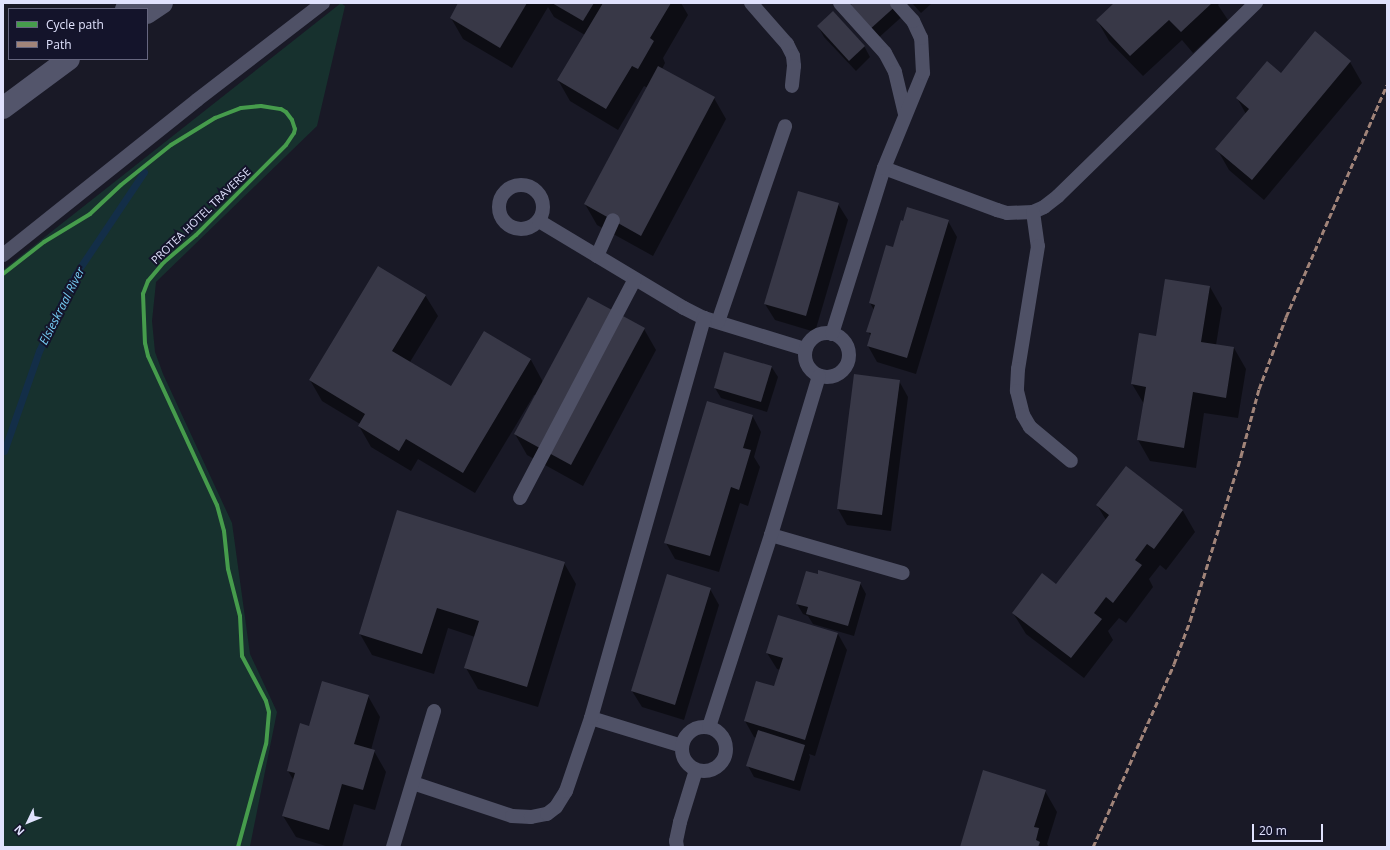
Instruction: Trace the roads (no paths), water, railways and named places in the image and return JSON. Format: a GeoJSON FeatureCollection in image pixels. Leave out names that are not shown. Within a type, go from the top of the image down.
{"type":"FeatureCollection","features":[{"type":"Feature","properties":{"kind":"main road"},"geometry":{"type":"LineString","coordinates":[[148,12],[162,3]]}},
{"type":"Feature","properties":{"kind":"main road"},"geometry":{"type":"LineString","coordinates":[[3,108],[68,60]]}},
{"type":"Feature","properties":{"kind":"lane"},"geometry":{"type":"LineString","coordinates":[[3,255],[173,119],[323,3]]}},
{"type":"Feature","properties":{"kind":"lane"},"geometry":{"type":"LineString","coordinates":[[751,3],[787,44],[793,56],[794,66],[792,86]]}},
{"type":"Feature","properties":{"kind":"lane"},"geometry":{"type":"LineString","coordinates":[[840,3],[885,53],[895,72],[905,114]]}},
{"type":"Feature","properties":{"kind":"lane"},"geometry":{"type":"LineString","coordinates":[[832,334],[884,168],[923,72],[921,38],[915,27],[897,3]]}},
{"type":"Feature","properties":{"kind":"lane"},"geometry":{"type":"LineString","coordinates":[[884,168],[1007,213],[1033,212],[1044,207],[1058,196],[1256,3]]}},
{"type":"Feature","properties":{"kind":"lane"},"geometry":{"type":"LineString","coordinates":[[413,783],[512,816],[531,817],[547,814],[556,807],[566,791],[591,718],[711,320],[786,126]]}},
{"type":"Feature","properties":{"kind":"lane"},"geometry":{"type":"LineString","coordinates":[[1033,212],[1038,246],[1018,369],[1017,391],[1023,415],[1030,426],[1071,461]]}},
{"type":"Feature","properties":{"kind":"lane"},"geometry":{"type":"LineString","coordinates":[[597,256],[613,220]]}},
{"type":"Feature","properties":{"kind":"lane"},"geometry":{"type":"LineString","coordinates":[[539,221],[684,308],[711,320],[805,349]]}},
{"type":"Feature","properties":{"kind":"lane"},"geometry":{"type":"LineString","coordinates":[[520,498],[635,279]]}},
{"type":"Feature","properties":{"kind":"lane"},"geometry":{"type":"LineString","coordinates":[[832,334],[839,337],[848,348],[848,363],[839,374],[826,378],[819,376],[808,368],[804,356],[805,349],[813,338],[819,335],[832,334]]}},
{"type":"Feature","properties":{"kind":"lane"},"geometry":{"type":"LineString","coordinates":[[709,727],[771,535],[819,376]]}},
{"type":"Feature","properties":{"kind":"lane"},"geometry":{"type":"LineString","coordinates":[[771,535],[903,572]]}},
{"type":"Feature","properties":{"kind":"lane"},"geometry":{"type":"LineString","coordinates":[[393,847],[434,711]]}},
{"type":"Feature","properties":{"kind":"lane"},"geometry":{"type":"LineString","coordinates":[[591,718],[682,746]]}},
{"type":"Feature","properties":{"kind":"lane"},"geometry":{"type":"LineString","coordinates":[[709,727],[716,730],[725,742],[725,756],[716,768],[703,771],[696,770],[686,763],[682,746],[686,735],[691,730],[709,727]]}},
{"type":"Feature","properties":{"kind":"lane"},"geometry":{"type":"LineString","coordinates":[[677,847],[676,841],[680,822],[696,770]]}},
{"type":"Feature","properties":{"kind":"waterway","name":"Elsieskraal River"},"geometry":{"type":"LineString","coordinates":[[4,451],[39,351],[75,275],[144,172]]}}]}
